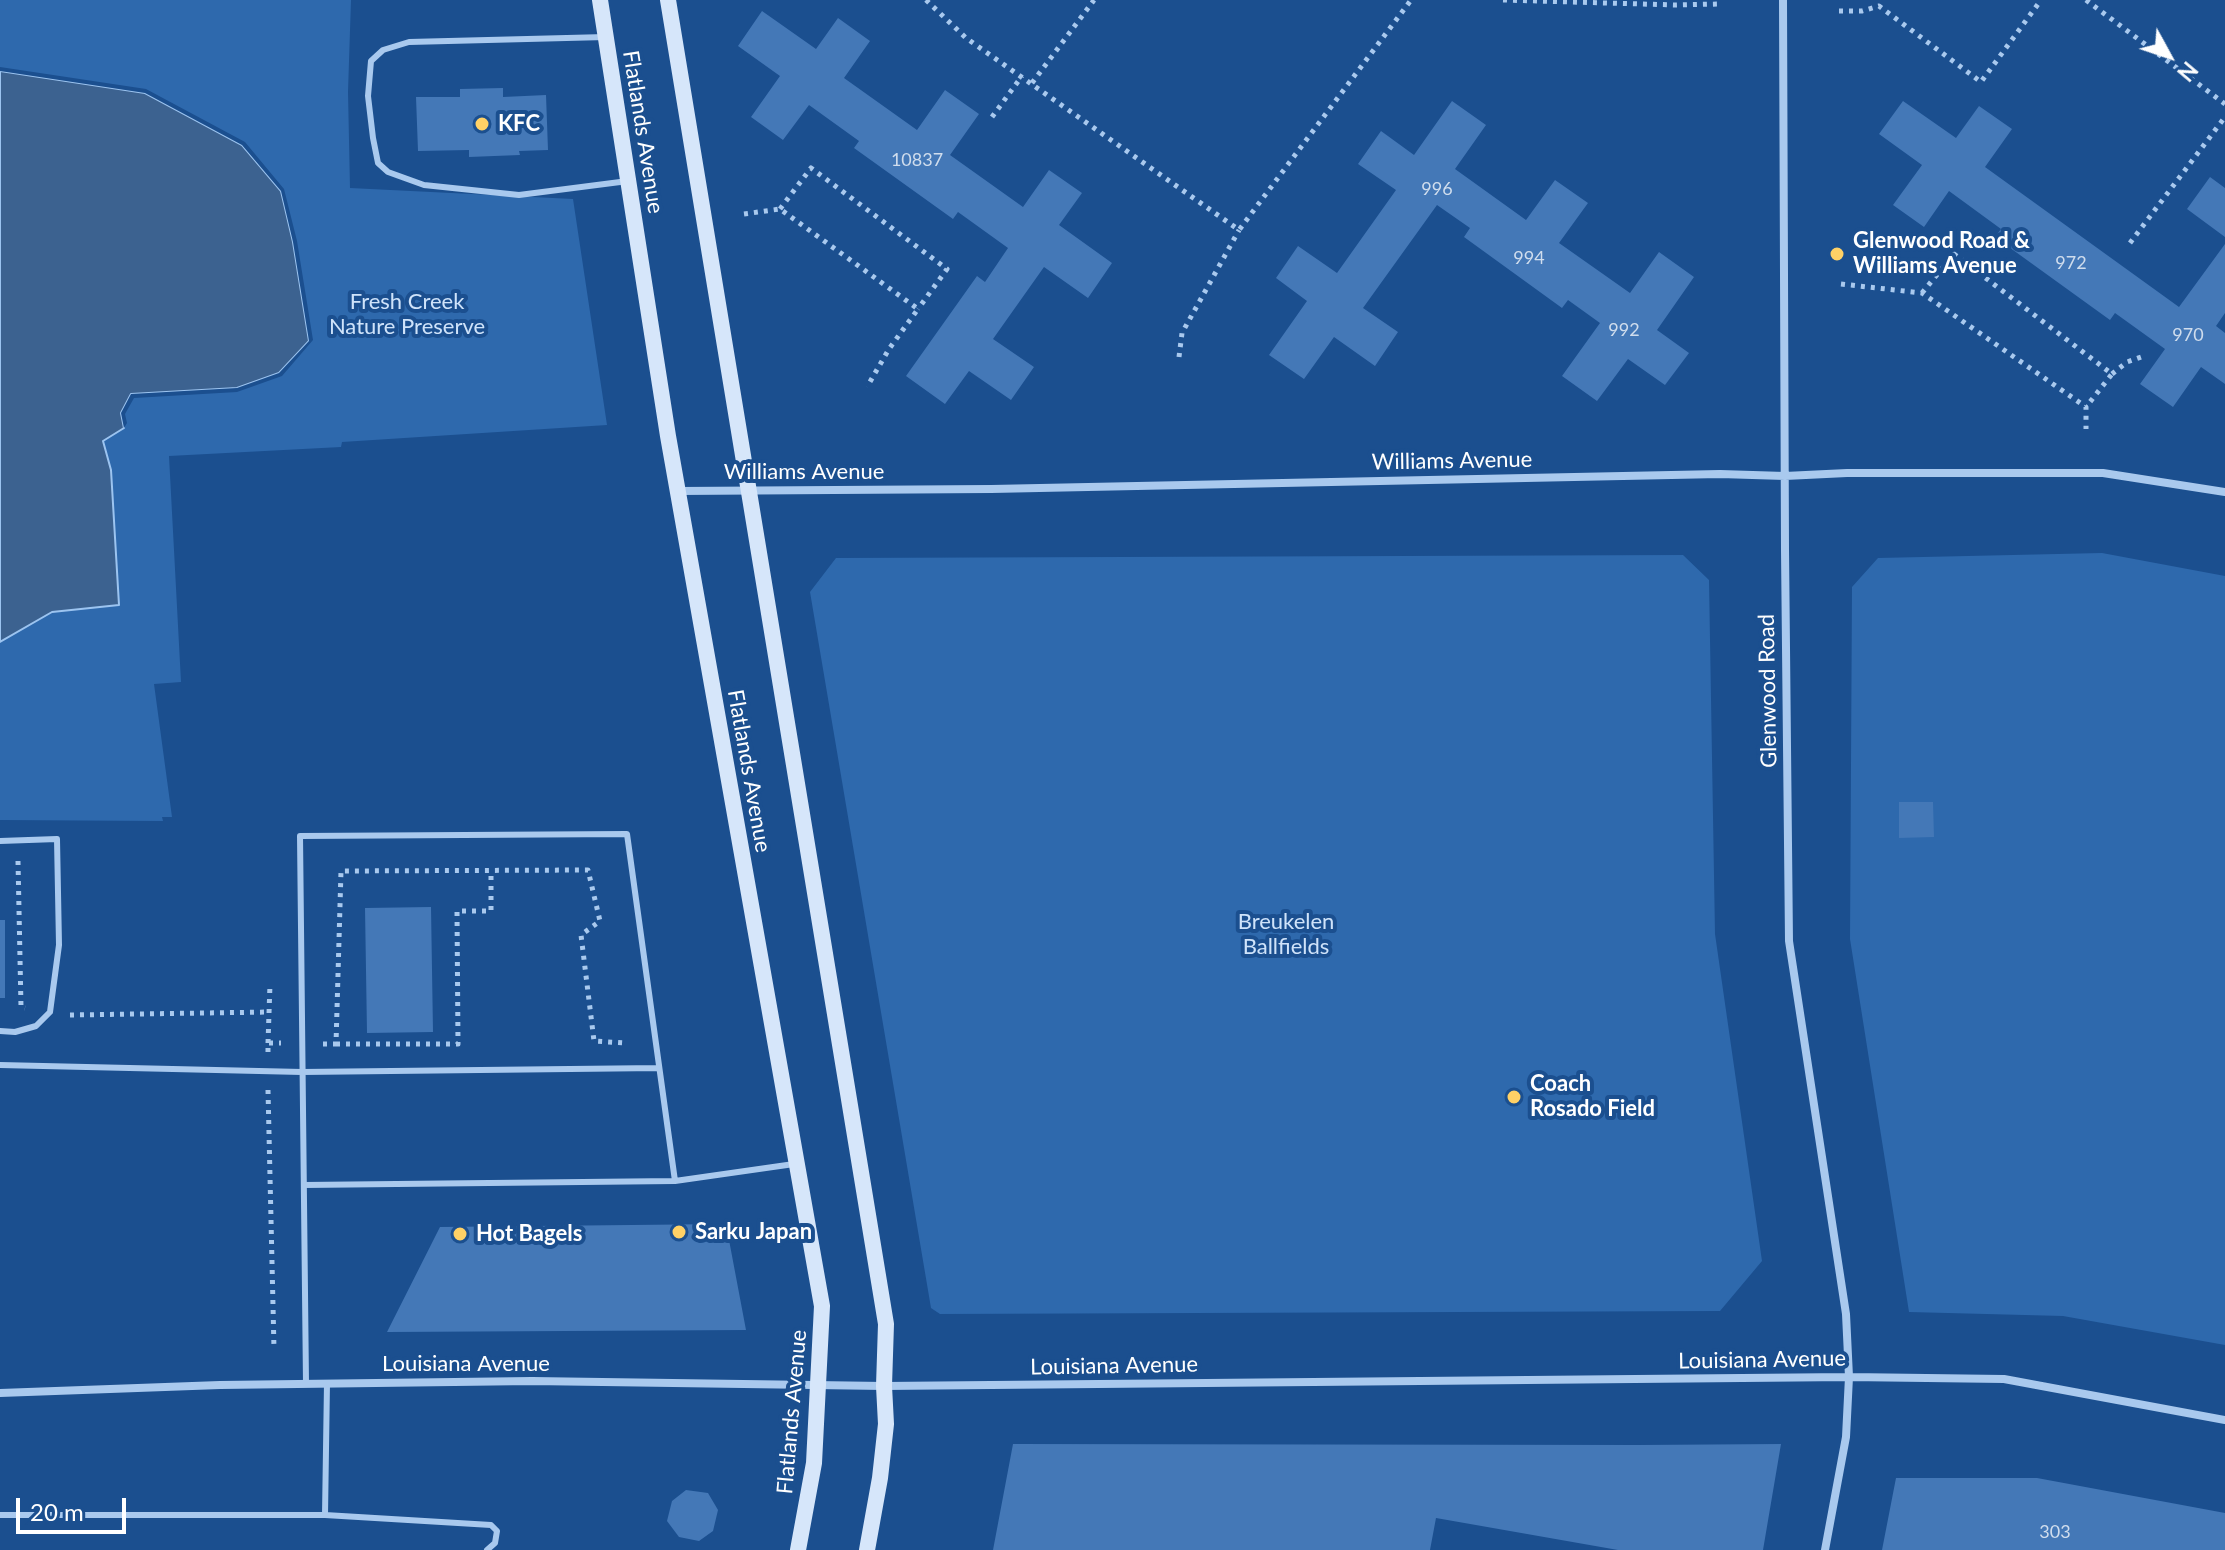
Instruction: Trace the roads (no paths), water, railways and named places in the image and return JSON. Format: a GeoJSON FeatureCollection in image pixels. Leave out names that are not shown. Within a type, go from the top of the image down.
{"type":"FeatureCollection","features":[{"type":"Feature","properties":{"kind":"main road","name":"Flatlands Avenue"},"geometry":{"type":"LineString","coordinates":[[600,0],[678,491],[822,1306],[814,1463],[798,1550]]}},
{"type":"Feature","properties":{"kind":"main road","name":"Flatlands Avenue"},"geometry":{"type":"LineString","coordinates":[[668,0],[886,1324],[886,1424],[867,1550]]}},
{"type":"Feature","properties":{"kind":"street","name":"Glenwood Road"},"geometry":{"type":"LineString","coordinates":[[1783,0],[1789,941],[1846,1314],[1849,1377],[1846,1437],[1825,1550]]}},
{"type":"Feature","properties":{"kind":"street","name":"Williams Avenue"},"geometry":{"type":"LineString","coordinates":[[678,491],[991,489],[1720,474],[2103,473],[2225,492]]}},
{"type":"Feature","properties":{"kind":"street","name":"Louisiana Avenue"},"geometry":{"type":"LineString","coordinates":[[0,1393],[306,1383],[532,1381],[884,1386],[1849,1377],[2004,1379],[2225,1420]]}},
{"type":"Feature","properties":{"kind":"lane"},"geometry":{"type":"LineString","coordinates":[[606,37],[409,42],[383,50],[371,61],[368,96],[373,138],[378,163],[388,172],[424,185],[519,195],[628,181]]}},
{"type":"Feature","properties":{"kind":"lane"},"geometry":{"type":"LineString","coordinates":[[306,1383],[300,836],[627,834],[675,1181]]}},
{"type":"Feature","properties":{"kind":"lane"},"geometry":{"type":"LineString","coordinates":[[0,841],[57,839],[59,945],[50,1012],[36,1026],[15,1032],[0,1031]]}},
{"type":"Feature","properties":{"kind":"lane"},"geometry":{"type":"LineString","coordinates":[[0,1065],[268,1072],[659,1068]]}},
{"type":"Feature","properties":{"kind":"lane"},"geometry":{"type":"LineString","coordinates":[[304,1185],[675,1181],[798,1163]]}},
{"type":"Feature","properties":{"kind":"lane"},"geometry":{"type":"LineString","coordinates":[[325,1515],[327,1383]]}},
{"type":"Feature","properties":{"kind":"lane"},"geometry":{"type":"LineString","coordinates":[[0,1515],[325,1515],[491,1525],[497,1531],[495,1543],[487,1550]]}},
{"type":"Feature","properties":{"kind":"place","name":"KFC"},"geometry":{"type":"Point","coordinates":[482,124]}},
{"type":"Feature","properties":{"kind":"place","name":"Glenwood Road & Williams Avenue"},"geometry":{"type":"Point","coordinates":[1837,254]}},
{"type":"Feature","properties":{"kind":"place","name":"Coach Rosado Field"},"geometry":{"type":"Point","coordinates":[1514,1097]}},
{"type":"Feature","properties":{"kind":"place","name":"Sarku Japan"},"geometry":{"type":"Point","coordinates":[679,1232]}},
{"type":"Feature","properties":{"kind":"place","name":"Hot Bagels"},"geometry":{"type":"Point","coordinates":[460,1234]}},
{"type":"Feature","properties":{"kind":"park label","name":"Fresh Creek Nature Preserve"},"geometry":{"type":"Point","coordinates":[407,314]}},
{"type":"Feature","properties":{"kind":"park label","name":"Breukelen Ballfields"},"geometry":{"type":"Point","coordinates":[1286,934]}}]}
